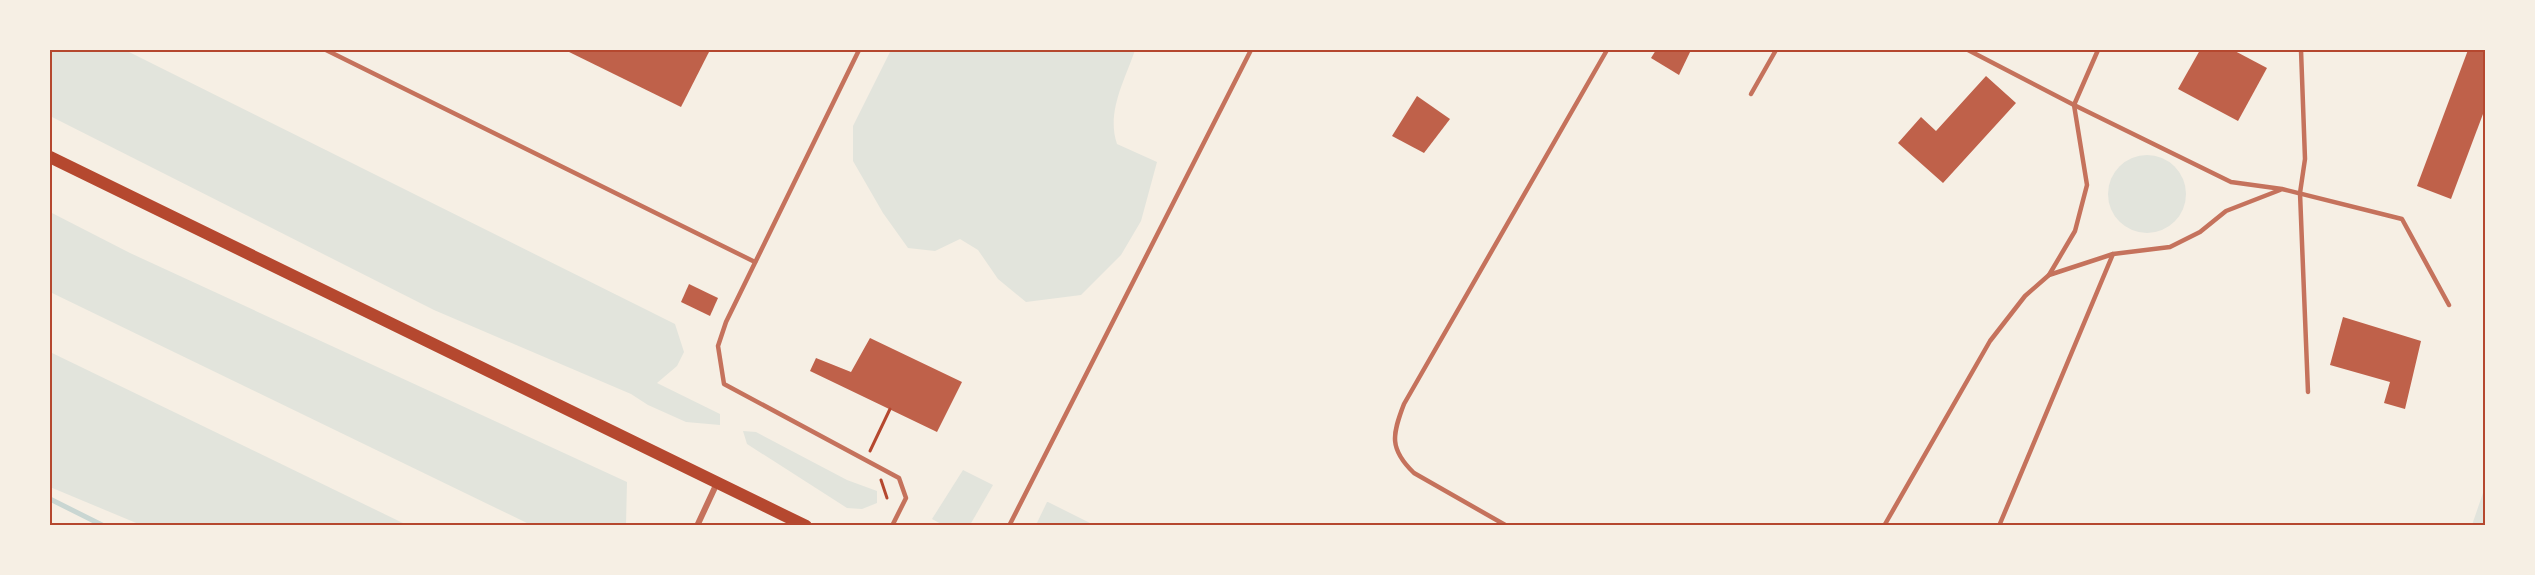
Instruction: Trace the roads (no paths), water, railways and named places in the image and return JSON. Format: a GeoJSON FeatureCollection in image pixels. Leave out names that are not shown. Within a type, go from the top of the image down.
{"type":"FeatureCollection","features":[{"type":"Feature","properties":{"kind":"main road"},"geometry":{"type":"LineString","coordinates":[[50,156],[806,525]]}},
{"type":"Feature","properties":{"kind":"street"},"geometry":{"type":"LineString","coordinates":[[697,525],[717,482]]}},
{"type":"Feature","properties":{"kind":"lane"},"geometry":{"type":"LineString","coordinates":[[326,50],[755,262]]}},
{"type":"Feature","properties":{"kind":"lane"},"geometry":{"type":"LineString","coordinates":[[859,50],[726,322],[718,346],[724,384],[899,478],[906,498],[892,525]]}},
{"type":"Feature","properties":{"kind":"lane"},"geometry":{"type":"LineString","coordinates":[[1009,525],[1251,50]]}},
{"type":"Feature","properties":{"kind":"lane"},"geometry":{"type":"LineString","coordinates":[[1507,525],[1414,473],[1401,460],[1395,446],[1395,428],[1410,394],[1607,50]]}},
{"type":"Feature","properties":{"kind":"lane"},"geometry":{"type":"LineString","coordinates":[[1751,94],[1776,50]]}},
{"type":"Feature","properties":{"kind":"lane"},"geometry":{"type":"LineString","coordinates":[[1968,50],[2231,182],[2282,189],[2402,219],[2449,305]]}},
{"type":"Feature","properties":{"kind":"lane"},"geometry":{"type":"LineString","coordinates":[[1884,525],[1990,341],[2025,296],[2049,275],[2075,231],[2087,185],[2074,105],[2098,50]]}},
{"type":"Feature","properties":{"kind":"lane"},"geometry":{"type":"LineString","coordinates":[[2301,50],[2305,159],[2300,193],[2308,392]]}},
{"type":"Feature","properties":{"kind":"lane"},"geometry":{"type":"LineString","coordinates":[[2049,275],[2113,254],[2170,247],[2199,232],[2226,211],[2282,189]]}},
{"type":"Feature","properties":{"kind":"lane"},"geometry":{"type":"LineString","coordinates":[[1999,525],[2113,254]]}},
{"type":"Feature","properties":{"kind":"waterway"},"geometry":{"type":"LineString","coordinates":[[50,499],[104,526]]}}]}
